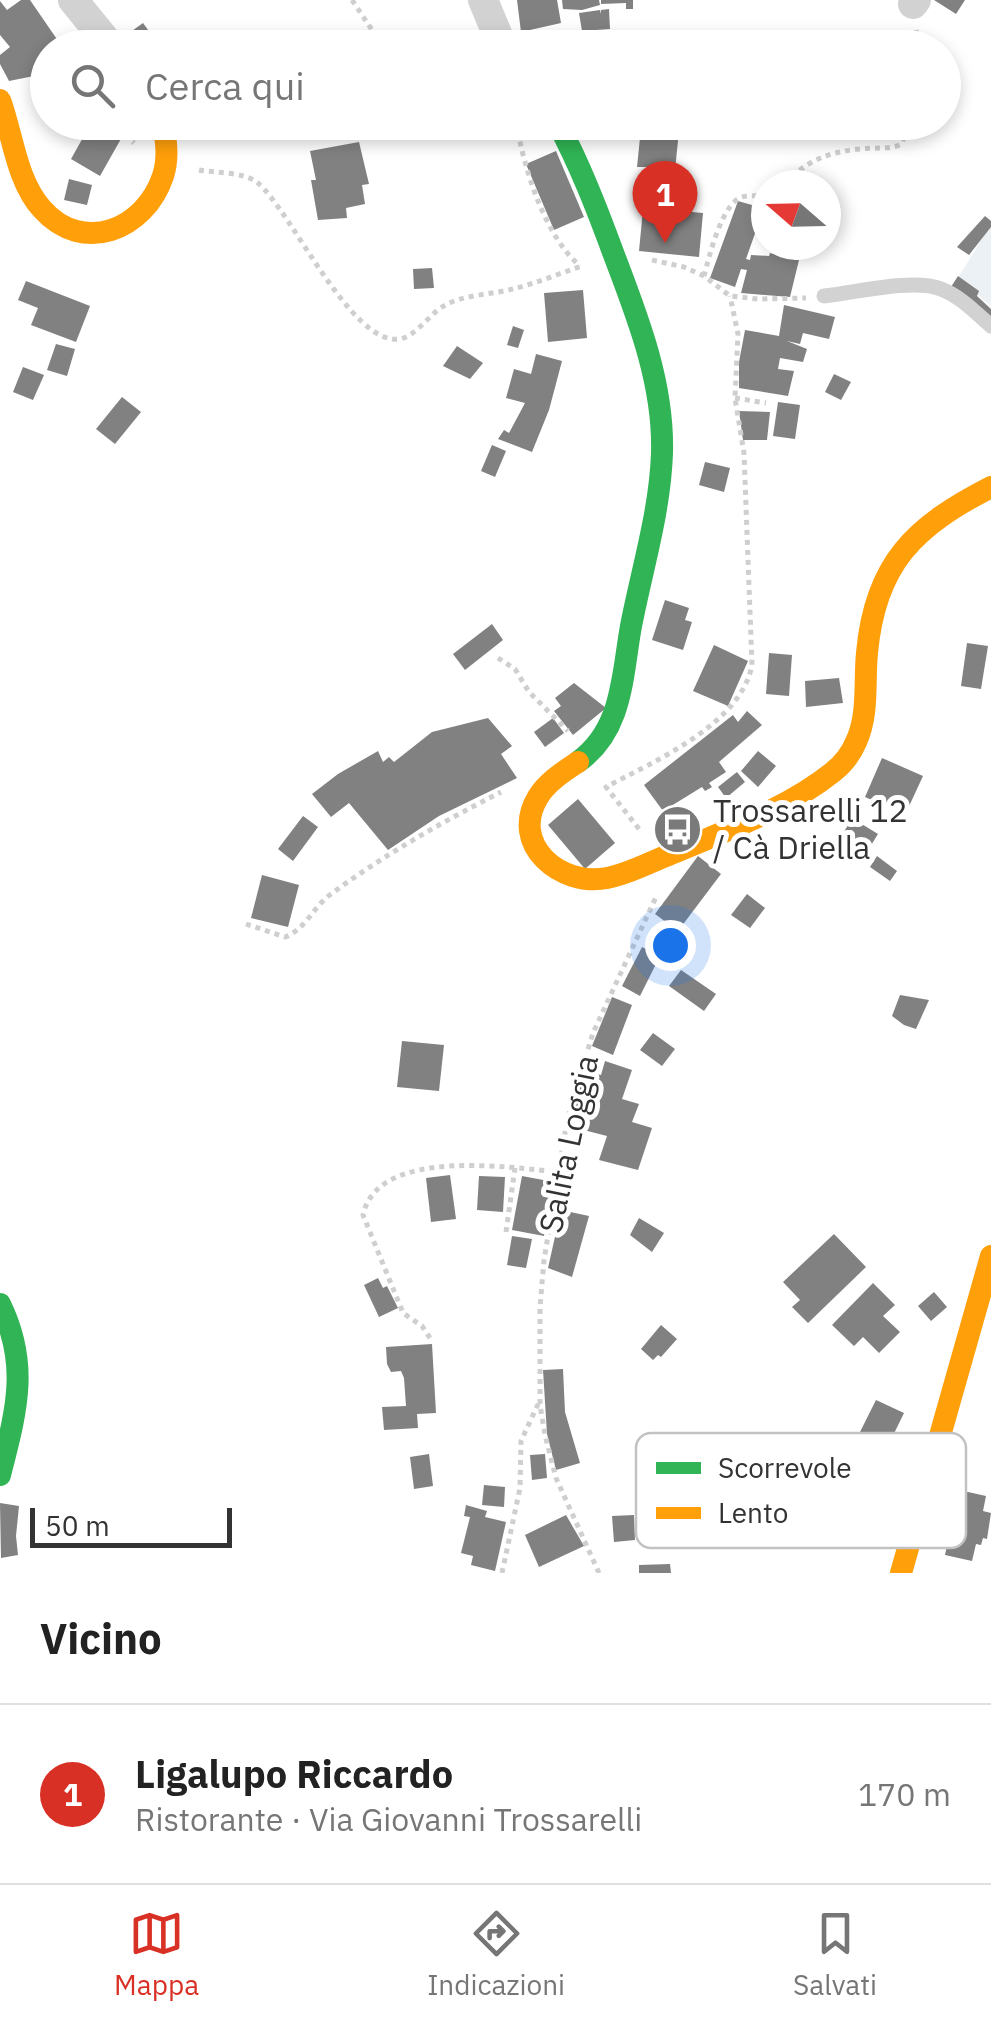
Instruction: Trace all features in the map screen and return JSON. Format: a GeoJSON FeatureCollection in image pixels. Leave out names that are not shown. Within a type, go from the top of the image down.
{"type":"FeatureCollection","features":[{"type":"Feature","properties":{"kind":"street"},"geometry":{"type":"LineString","coordinates":[[73,0],[97,30]]}},
{"type":"Feature","properties":{"kind":"street"},"geometry":{"type":"LineString","coordinates":[[482,0],[495,30]]}},
{"type":"Feature","properties":{"kind":"street"},"geometry":{"type":"LineString","coordinates":[[0,100],[24,184],[50,218],[65,228],[99,235],[132,225],[146,211],[163,180],[167,140]]}},
{"type":"Feature","properties":{"kind":"street"},"geometry":{"type":"LineString","coordinates":[[567,140],[645,340],[658,387],[662,434],[652,533],[622,684],[608,731],[587,759],[552,779],[533,807],[532,834],[548,865],[578,880],[601,880],[798,796],[846,761],[864,720],[866,639],[880,594],[893,569],[921,529],[991,487]]}},
{"type":"Feature","properties":{"kind":"street"},"geometry":{"type":"LineString","coordinates":[[941,1433],[991,1256]]}},
{"type":"Feature","properties":{"kind":"street"},"geometry":{"type":"LineString","coordinates":[[0,1304],[17,1339],[21,1365],[0,1475]]}},
{"type":"Feature","properties":{"kind":"street"},"geometry":{"type":"LineString","coordinates":[[902,1573],[909,1548]]}},
{"type":"Feature","properties":{"kind":"lane"},"geometry":{"type":"LineString","coordinates":[[824,296],[937,287],[991,326]]}},
{"type":"Feature","properties":{"kind":"path"},"geometry":{"type":"LineString","coordinates":[[352,0],[372,30]]}},
{"type":"Feature","properties":{"kind":"path"},"geometry":{"type":"LineString","coordinates":[[132,140],[145,150]]}},
{"type":"Feature","properties":{"kind":"path"},"geometry":{"type":"LineString","coordinates":[[188,168],[258,182],[368,330],[388,338],[407,337],[444,305],[518,288],[580,266],[564,253],[523,164],[519,140]]}},
{"type":"Feature","properties":{"kind":"path"},"geometry":{"type":"LineString","coordinates":[[798,170],[832,154],[900,145],[903,140]]}},
{"type":"Feature","properties":{"kind":"path"},"geometry":{"type":"LineString","coordinates":[[704,276],[712,246],[732,203],[751,197]]}},
{"type":"Feature","properties":{"kind":"path"},"geometry":{"type":"LineString","coordinates":[[615,258],[658,260],[704,276],[730,296],[793,300],[824,296]]}},
{"type":"Feature","properties":{"kind":"path"},"geometry":{"type":"LineString","coordinates":[[676,850],[653,844],[606,787],[668,754],[706,727],[732,707],[749,682],[753,650],[744,452],[735,398],[738,334],[730,296]]}},
{"type":"Feature","properties":{"kind":"path"},"geometry":{"type":"LineString","coordinates":[[735,398],[766,402]]}},
{"type":"Feature","properties":{"kind":"path"},"geometry":{"type":"LineString","coordinates":[[498,658],[516,669],[529,692],[573,736],[587,759]]}},
{"type":"Feature","properties":{"kind":"path"},"geometry":{"type":"LineString","coordinates":[[246,924],[286,938],[296,933],[326,898],[440,823],[502,791]]}},
{"type":"Feature","properties":{"kind":"path","name":"Salita Loggia"},"geometry":{"type":"LineString","coordinates":[[599,1573],[556,1478],[540,1399],[543,1276],[567,1121],[593,1032],[658,894]]}},
{"type":"Feature","properties":{"kind":"path"},"geometry":{"type":"LineString","coordinates":[[430,1338],[422,1326],[404,1313],[363,1215],[367,1202],[407,1172],[467,1164],[561,1172]]}},
{"type":"Feature","properties":{"kind":"path"},"geometry":{"type":"LineString","coordinates":[[506,1232],[515,1168]]}},
{"type":"Feature","properties":{"kind":"path"},"geometry":{"type":"LineString","coordinates":[[502,1573],[520,1488],[521,1441],[540,1399]]}},
{"type":"Feature","properties":{"kind":"shaded area"},"geometry":{"type":"Polygon","coordinates":[[[991,224],[991,306],[958,278],[991,224]]]}},
{"type":"Feature","properties":{"kind":"building"},"geometry":{"type":"Polygon","coordinates":[[[21,0],[30,0],[51,30],[30,30],[30,77],[9,81],[0,64],[0,55],[10,47],[0,35],[0,1],[7,10],[21,0]]]}},
{"type":"Feature","properties":{"kind":"building"},"geometry":{"type":"Polygon","coordinates":[[[517,0],[557,0],[561,23],[521,30],[517,0]]]}},
{"type":"Feature","properties":{"kind":"building"},"geometry":{"type":"Polygon","coordinates":[[[562,0],[599,0],[600,5],[582,10],[563,9],[562,0]]]}},
{"type":"Feature","properties":{"kind":"building"},"geometry":{"type":"Polygon","coordinates":[[[601,0],[633,0],[633,9],[626,9],[626,3],[601,4],[601,0]]]}},
{"type":"Feature","properties":{"kind":"building"},"geometry":{"type":"Polygon","coordinates":[[[934,0],[965,0],[956,14],[934,0]]]}},
{"type":"Feature","properties":{"kind":"building"},"geometry":{"type":"Polygon","coordinates":[[[609,9],[610,29],[582,30],[579,13],[600,10],[601,14],[601,10],[609,9]]]}},
{"type":"Feature","properties":{"kind":"building"},"geometry":{"type":"Polygon","coordinates":[[[82,140],[120,140],[100,176],[71,159],[82,140]]]}},
{"type":"Feature","properties":{"kind":"building"},"geometry":{"type":"Polygon","coordinates":[[[640,140],[678,140],[675,170],[685,171],[681,211],[703,213],[699,257],[639,251],[647,167],[637,167],[640,140]]]}},
{"type":"Feature","properties":{"kind":"building"},"geometry":{"type":"Polygon","coordinates":[[[359,142],[369,184],[362,185],[365,204],[346,208],[347,218],[318,220],[310,151],[359,142]]]}},
{"type":"Feature","properties":{"kind":"building"},"geometry":{"type":"Polygon","coordinates":[[[556,151],[584,217],[554,230],[526,164],[556,151]]]}},
{"type":"Feature","properties":{"kind":"building"},"geometry":{"type":"Polygon","coordinates":[[[69,179],[92,185],[87,205],[64,200],[69,179]]]}},
{"type":"Feature","properties":{"kind":"building"},"geometry":{"type":"Polygon","coordinates":[[[738,201],[751,205],[751,245],[746,259],[750,260],[751,255],[751,260],[799,260],[790,297],[741,293],[747,270],[741,269],[735,287],[710,278],[738,201]]]}},
{"type":"Feature","properties":{"kind":"building"},"geometry":{"type":"Polygon","coordinates":[[[985,216],[991,227],[969,255],[957,247],[985,216]]]}},
{"type":"Feature","properties":{"kind":"building"},"geometry":{"type":"Polygon","coordinates":[[[432,268],[434,288],[414,289],[413,269],[432,268]]]}},
{"type":"Feature","properties":{"kind":"building"},"geometry":{"type":"Polygon","coordinates":[[[958,276],[979,291],[977,296],[991,309],[991,320],[951,287],[958,276]]]}},
{"type":"Feature","properties":{"kind":"building"},"geometry":{"type":"Polygon","coordinates":[[[26,281],[90,306],[76,342],[31,325],[38,308],[18,300],[26,281]]]}},
{"type":"Feature","properties":{"kind":"building"},"geometry":{"type":"Polygon","coordinates":[[[583,290],[587,338],[548,342],[544,293],[583,290]]]}},
{"type":"Feature","properties":{"kind":"building"},"geometry":{"type":"Polygon","coordinates":[[[784,305],[835,317],[829,339],[803,333],[800,344],[787,341],[807,349],[803,362],[780,358],[778,369],[794,371],[788,396],[739,388],[745,330],[779,336],[784,305]]]}},
{"type":"Feature","properties":{"kind":"building"},"geometry":{"type":"Polygon","coordinates":[[[513,326],[524,330],[518,348],[507,345],[513,326]]]}},
{"type":"Feature","properties":{"kind":"building"},"geometry":{"type":"Polygon","coordinates":[[[56,344],[75,349],[67,376],[47,370],[56,344]]]}},
{"type":"Feature","properties":{"kind":"building"},"geometry":{"type":"Polygon","coordinates":[[[457,346],[483,363],[470,379],[443,366],[457,346]]]}},
{"type":"Feature","properties":{"kind":"building"},"geometry":{"type":"Polygon","coordinates":[[[536,354],[562,361],[532,452],[498,439],[504,430],[509,433],[525,403],[506,398],[514,369],[531,374],[536,354]]]}},
{"type":"Feature","properties":{"kind":"building"},"geometry":{"type":"Polygon","coordinates":[[[23,367],[44,375],[33,400],[13,392],[23,367]]]}},
{"type":"Feature","properties":{"kind":"building"},"geometry":{"type":"Polygon","coordinates":[[[834,374],[851,382],[841,400],[825,392],[834,374]]]}},
{"type":"Feature","properties":{"kind":"building"},"geometry":{"type":"Polygon","coordinates":[[[122,397],[141,412],[115,444],[96,429],[122,397]]]}},
{"type":"Feature","properties":{"kind":"building"},"geometry":{"type":"Polygon","coordinates":[[[778,402],[800,405],[795,439],[773,436],[778,402]]]}},
{"type":"Feature","properties":{"kind":"building"},"geometry":{"type":"Polygon","coordinates":[[[739,411],[770,412],[767,440],[743,440],[739,411]]]}},
{"type":"Feature","properties":{"kind":"building"},"geometry":{"type":"Polygon","coordinates":[[[492,445],[506,451],[495,477],[481,471],[492,445]]]}},
{"type":"Feature","properties":{"kind":"building"},"geometry":{"type":"Polygon","coordinates":[[[705,462],[730,468],[724,492],[699,485],[705,462]]]}},
{"type":"Feature","properties":{"kind":"building"},"geometry":{"type":"Polygon","coordinates":[[[665,600],[689,608],[685,620],[692,622],[683,650],[652,640],[665,600]]]}},
{"type":"Feature","properties":{"kind":"building"},"geometry":{"type":"Polygon","coordinates":[[[492,624],[503,640],[465,670],[453,654],[492,624]]]}},
{"type":"Feature","properties":{"kind":"building"},"geometry":{"type":"Polygon","coordinates":[[[967,643],[988,646],[981,689],[961,686],[967,643]]]}},
{"type":"Feature","properties":{"kind":"building"},"geometry":{"type":"Polygon","coordinates":[[[714,645],[748,661],[728,706],[693,691],[714,645]]]}},
{"type":"Feature","properties":{"kind":"building"},"geometry":{"type":"Polygon","coordinates":[[[769,653],[792,655],[789,696],[766,694],[769,653]]]}},
{"type":"Feature","properties":{"kind":"building"},"geometry":{"type":"Polygon","coordinates":[[[839,678],[843,703],[806,707],[805,681],[839,678]]]}},
{"type":"Feature","properties":{"kind":"building"},"geometry":{"type":"Polygon","coordinates":[[[574,683],[606,708],[573,735],[554,711],[561,706],[555,698],[574,683]]]}},
{"type":"Feature","properties":{"kind":"building"},"geometry":{"type":"Polygon","coordinates":[[[747,711],[762,725],[719,762],[726,772],[709,783],[712,787],[705,791],[702,787],[663,811],[644,785],[733,715],[738,722],[747,711]]]}},
{"type":"Feature","properties":{"kind":"building"},"geometry":{"type":"Polygon","coordinates":[[[488,718],[512,746],[501,754],[517,778],[439,816],[388,850],[349,803],[331,817],[312,794],[378,751],[383,762],[389,757],[394,762],[432,732],[488,718]]]}},
{"type":"Feature","properties":{"kind":"building"},"geometry":{"type":"Polygon","coordinates":[[[553,718],[564,733],[545,747],[534,732],[553,718]]]}},
{"type":"Feature","properties":{"kind":"building"},"geometry":{"type":"Polygon","coordinates":[[[758,751],[776,766],[758,787],[741,771],[758,751]]]}},
{"type":"Feature","properties":{"kind":"building"},"geometry":{"type":"Polygon","coordinates":[[[882,758],[923,776],[905,815],[865,797],[882,758]]]}},
{"type":"Feature","properties":{"kind":"building"},"geometry":{"type":"Polygon","coordinates":[[[737,772],[745,782],[726,798],[718,787],[737,772]]]}},
{"type":"Feature","properties":{"kind":"building"},"geometry":{"type":"Polygon","coordinates":[[[578,799],[615,843],[585,869],[548,825],[578,799]]]}},
{"type":"Feature","properties":{"kind":"building"},"geometry":{"type":"Polygon","coordinates":[[[303,816],[318,827],[293,861],[278,849],[303,816]]]}},
{"type":"Feature","properties":{"kind":"building"},"geometry":{"type":"Polygon","coordinates":[[[852,818],[878,834],[862,860],[837,844],[852,818]]]}},
{"type":"Feature","properties":{"kind":"building"},"geometry":{"type":"Polygon","coordinates":[[[698,856],[721,874],[678,931],[655,914],[698,856]]]}},
{"type":"Feature","properties":{"kind":"building"},"geometry":{"type":"Polygon","coordinates":[[[877,856],[897,871],[890,881],[870,867],[877,856]]]}},
{"type":"Feature","properties":{"kind":"building"},"geometry":{"type":"Polygon","coordinates":[[[262,875],[299,885],[288,927],[251,918],[262,875]]]}},
{"type":"Feature","properties":{"kind":"building"},"geometry":{"type":"Polygon","coordinates":[[[747,894],[765,908],[750,928],[731,915],[747,894]]]}},
{"type":"Feature","properties":{"kind":"building"},"geometry":{"type":"Polygon","coordinates":[[[642,947],[660,956],[640,996],[622,986],[642,947]]]}},
{"type":"Feature","properties":{"kind":"building"},"geometry":{"type":"Polygon","coordinates":[[[681,970],[716,994],[704,1011],[669,986],[681,970]]]}},
{"type":"Feature","properties":{"kind":"building"},"geometry":{"type":"Polygon","coordinates":[[[900,995],[929,1000],[916,1029],[892,1016],[900,995]]]}},
{"type":"Feature","properties":{"kind":"building"},"geometry":{"type":"Polygon","coordinates":[[[612,997],[632,1005],[613,1055],[592,1046],[612,997]]]}},
{"type":"Feature","properties":{"kind":"building"},"geometry":{"type":"Polygon","coordinates":[[[653,1033],[675,1049],[662,1066],[640,1050],[653,1033]]]}},
{"type":"Feature","properties":{"kind":"building"},"geometry":{"type":"Polygon","coordinates":[[[402,1041],[444,1045],[439,1091],[397,1087],[402,1041]]]}},
{"type":"Feature","properties":{"kind":"building"},"geometry":{"type":"Polygon","coordinates":[[[605,1061],[632,1070],[622,1099],[639,1104],[632,1122],[652,1128],[638,1170],[599,1160],[607,1136],[568,1126],[583,1070],[601,1075],[605,1061]]]}},
{"type":"Feature","properties":{"kind":"building"},"geometry":{"type":"Polygon","coordinates":[[[450,1175],[456,1219],[431,1222],[426,1178],[450,1175]]]}},
{"type":"Feature","properties":{"kind":"building"},"geometry":{"type":"Polygon","coordinates":[[[479,1176],[505,1177],[503,1212],[477,1210],[479,1176]]]}},
{"type":"Feature","properties":{"kind":"building"},"geometry":{"type":"Polygon","coordinates":[[[522,1176],[554,1182],[544,1236],[512,1230],[522,1176]]]}},
{"type":"Feature","properties":{"kind":"building"},"geometry":{"type":"Polygon","coordinates":[[[561,1210],[589,1216],[572,1277],[548,1268],[561,1210]]]}},
{"type":"Feature","properties":{"kind":"building"},"geometry":{"type":"Polygon","coordinates":[[[639,1218],[664,1233],[652,1252],[630,1235],[639,1218]]]}},
{"type":"Feature","properties":{"kind":"building"},"geometry":{"type":"Polygon","coordinates":[[[834,1234],[866,1267],[808,1323],[792,1307],[800,1300],[783,1282],[834,1234]]]}},
{"type":"Feature","properties":{"kind":"building"},"geometry":{"type":"Polygon","coordinates":[[[512,1236],[532,1239],[526,1268],[507,1265],[512,1236]]]}},
{"type":"Feature","properties":{"kind":"building"},"geometry":{"type":"Polygon","coordinates":[[[378,1278],[383,1288],[387,1286],[398,1308],[379,1317],[364,1285],[378,1278]]]}},
{"type":"Feature","properties":{"kind":"building"},"geometry":{"type":"Polygon","coordinates":[[[873,1283],[895,1305],[883,1316],[900,1332],[879,1353],[863,1337],[854,1346],[832,1325],[873,1283]]]}},
{"type":"Feature","properties":{"kind":"building"},"geometry":{"type":"Polygon","coordinates":[[[934,1292],[947,1307],[931,1321],[918,1306],[934,1292]]]}},
{"type":"Feature","properties":{"kind":"building"},"geometry":{"type":"Polygon","coordinates":[[[661,1325],[677,1339],[661,1357],[653,1360],[641,1349],[661,1325]]]}},
{"type":"Feature","properties":{"kind":"building"},"geometry":{"type":"Polygon","coordinates":[[[432,1344],[436,1413],[417,1414],[418,1428],[384,1430],[382,1407],[406,1406],[404,1378],[401,1371],[391,1372],[386,1347],[432,1344]]]}},
{"type":"Feature","properties":{"kind":"building"},"geometry":{"type":"Polygon","coordinates":[[[563,1369],[565,1412],[580,1463],[556,1470],[547,1434],[543,1370],[563,1369]]]}},
{"type":"Feature","properties":{"kind":"building"},"geometry":{"type":"Polygon","coordinates":[[[876,1400],[904,1413],[894,1433],[860,1433],[876,1400]]]}},
{"type":"Feature","properties":{"kind":"building"},"geometry":{"type":"Polygon","coordinates":[[[429,1454],[433,1486],[414,1489],[410,1457],[429,1454]]]}},
{"type":"Feature","properties":{"kind":"building"},"geometry":{"type":"Polygon","coordinates":[[[545,1454],[547,1478],[532,1480],[530,1455],[545,1454]]]}},
{"type":"Feature","properties":{"kind":"building"},"geometry":{"type":"Polygon","coordinates":[[[484,1485],[505,1487],[504,1507],[482,1505],[484,1485]]]}},
{"type":"Feature","properties":{"kind":"building"},"geometry":{"type":"Polygon","coordinates":[[[966,1492],[986,1496],[983,1511],[991,1513],[987,1539],[976,1544],[972,1561],[945,1555],[947,1548],[966,1548],[966,1492]]]}},
{"type":"Feature","properties":{"kind":"building"},"geometry":{"type":"Polygon","coordinates":[[[0,1503],[19,1506],[18,1555],[1,1558],[0,1503]]]}},
{"type":"Feature","properties":{"kind":"building"},"geometry":{"type":"Polygon","coordinates":[[[466,1505],[487,1511],[485,1517],[506,1522],[495,1571],[471,1565],[473,1556],[461,1553],[470,1517],[464,1516],[466,1505]]]}},
{"type":"Feature","properties":{"kind":"building"},"geometry":{"type":"Polygon","coordinates":[[[566,1515],[584,1546],[539,1567],[525,1535],[566,1515]]]}},
{"type":"Feature","properties":{"kind":"building"},"geometry":{"type":"Polygon","coordinates":[[[634,1515],[635,1540],[614,1542],[612,1516],[634,1515]]]}},
{"type":"Feature","properties":{"kind":"building"},"geometry":{"type":"Polygon","coordinates":[[[670,1564],[671,1573],[639,1573],[639,1565],[670,1564]]]}},
{"type":"Feature","properties":{"kind":"traffic: fast"},"geometry":{"type":"LineString","coordinates":[[566,140],[595,204],[640,327],[659,402],[662,453],[658,497],[618,701],[604,734],[578,762]]}},
{"type":"Feature","properties":{"kind":"traffic: fast"},"geometry":{"type":"LineString","coordinates":[[0,1304],[15,1348],[17,1368],[15,1409],[0,1475]]}},
{"type":"Feature","properties":{"kind":"traffic: slow"},"geometry":{"type":"LineString","coordinates":[[0,100],[26,185],[42,209],[58,223],[76,231],[111,230],[142,210],[163,176],[165,140]]}},
{"type":"Feature","properties":{"kind":"traffic: slow"},"geometry":{"type":"LineString","coordinates":[[578,762],[538,797],[530,831],[544,859],[573,876],[590,879],[639,868],[755,818],[815,785],[843,762],[860,731],[872,622],[890,571],[920,533],[991,487]]}},
{"type":"Feature","properties":{"kind":"traffic: slow"},"geometry":{"type":"LineString","coordinates":[[941,1433],[991,1256]]}},
{"type":"Feature","properties":{"kind":"traffic: slow"},"geometry":{"type":"LineString","coordinates":[[901,1573],[908,1548]]}},
{"type":"Feature","properties":{"kind":"place","name":"Ligalupo Riccardo"},"geometry":{"type":"Point","coordinates":[665,243]}},
{"type":"Feature","properties":{"kind":"place","name":"Trossarelli 12 / Cà Driella"},"geometry":{"type":"Point","coordinates":[678,829]}}]}
